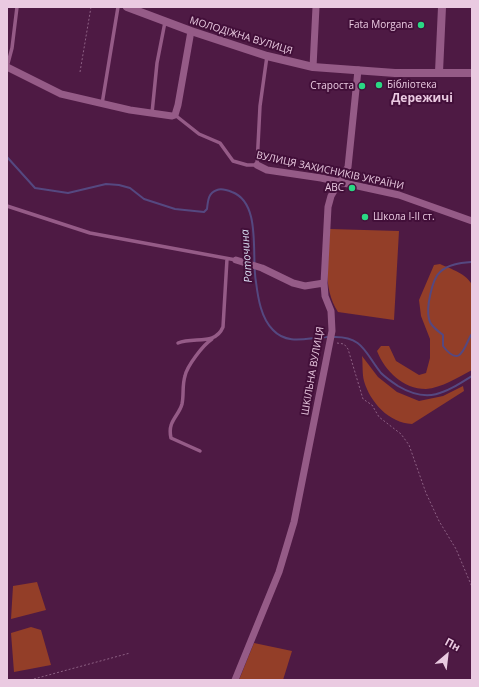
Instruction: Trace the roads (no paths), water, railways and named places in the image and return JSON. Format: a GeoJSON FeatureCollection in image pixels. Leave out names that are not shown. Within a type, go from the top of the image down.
{"type":"FeatureCollection","features":[{"type":"Feature","properties":{"kind":"street","name":"МОЛОДІЖНА ВУЛИЦЯ"},"geometry":{"type":"LineString","coordinates":[[127,7],[191,31],[267,56],[314,67],[396,73],[472,72]]}},
{"type":"Feature","properties":{"kind":"street"},"geometry":{"type":"LineString","coordinates":[[314,67],[316,7]]}},
{"type":"Feature","properties":{"kind":"street"},"geometry":{"type":"LineString","coordinates":[[439,72],[442,7]]}},
{"type":"Feature","properties":{"kind":"street"},"geometry":{"type":"LineString","coordinates":[[7,67],[61,94],[102,104],[152,113],[174,115],[178,105],[191,31]]}},
{"type":"Feature","properties":{"kind":"street","name":"ШКІЛЬНА ВУЛИЦЯ"},"geometry":{"type":"LineString","coordinates":[[235,680],[278,572],[294,522],[301,490],[332,331],[331,311],[325,296],[324,284],[328,207],[331,196],[338,183],[346,174],[348,167],[358,70]]}},
{"type":"Feature","properties":{"kind":"street","name":"ВУЛИЦЯ ЗАХИСНИКІВ УКРАЇНИ"},"geometry":{"type":"LineString","coordinates":[[257,165],[267,170],[321,178],[338,183],[399,195],[472,221]]}},
{"type":"Feature","properties":{"kind":"street"},"geometry":{"type":"LineString","coordinates":[[236,260],[262,268],[293,283],[305,286],[324,284]]}},
{"type":"Feature","properties":{"kind":"lane"},"geometry":{"type":"LineString","coordinates":[[7,67],[12,48],[17,7]]}},
{"type":"Feature","properties":{"kind":"lane"},"geometry":{"type":"LineString","coordinates":[[102,104],[118,7]]}},
{"type":"Feature","properties":{"kind":"lane"},"geometry":{"type":"LineString","coordinates":[[152,113],[156,70],[166,22]]}},
{"type":"Feature","properties":{"kind":"lane"},"geometry":{"type":"LineString","coordinates":[[257,165],[260,106],[267,56]]}},
{"type":"Feature","properties":{"kind":"lane","name":"ВУЛИЦЯ ЗАХИСНИКІВ УКРАЇНИ"},"geometry":{"type":"LineString","coordinates":[[174,115],[199,134],[220,143],[232,161],[247,165],[257,165]]}},
{"type":"Feature","properties":{"kind":"lane"},"geometry":{"type":"LineString","coordinates":[[7,206],[90,233],[236,260]]}},
{"type":"Feature","properties":{"kind":"lane"},"geometry":{"type":"LineString","coordinates":[[200,451],[178,443],[171,438],[170,435],[174,417],[182,406],[186,372],[206,343],[218,336],[223,327],[227,259]]}},
{"type":"Feature","properties":{"kind":"lane"},"geometry":{"type":"LineString","coordinates":[[178,342],[186,339],[212,339]]}},
{"type":"Feature","properties":{"kind":"waterway","name":"Раточина"},"geometry":{"type":"LineString","coordinates":[[7,157],[35,188],[68,193],[106,184],[119,185],[130,188],[144,199],[175,209],[204,212],[207,209],[210,195],[214,191],[223,189],[232,192],[241,198],[248,207],[253,232],[258,295],[263,314],[269,325],[279,335],[285,338],[299,340],[328,337]]}},
{"type":"Feature","properties":{"kind":"waterway","name":"Раточина"},"geometry":{"type":"LineString","coordinates":[[472,262],[459,263],[443,269],[440,272],[434,281],[428,308],[431,324],[443,335],[443,346],[449,353],[455,356],[459,355],[465,348],[472,334]]}},
{"type":"Feature","properties":{"kind":"waterway","name":"Раточина"},"geometry":{"type":"LineString","coordinates":[[333,337],[343,337],[351,339],[357,343],[367,353],[385,377],[398,386],[418,394],[436,394],[445,391],[472,376]]}},
{"type":"Feature","properties":{"kind":"place","name":"Fata Morgana"},"geometry":{"type":"Point","coordinates":[421,25]}},
{"type":"Feature","properties":{"kind":"place","name":"Бібліотека"},"geometry":{"type":"Point","coordinates":[379,85]}},
{"type":"Feature","properties":{"kind":"place","name":"Староста"},"geometry":{"type":"Point","coordinates":[362,86]}},
{"type":"Feature","properties":{"kind":"place","name":"ABC"},"geometry":{"type":"Point","coordinates":[352,188]}},
{"type":"Feature","properties":{"kind":"place","name":"Школа І-ІІ ст."},"geometry":{"type":"Point","coordinates":[365,217]}},
{"type":"Feature","properties":{"kind":"district","name":"Дережичі"},"geometry":{"type":"Point","coordinates":[422,99]}}]}
